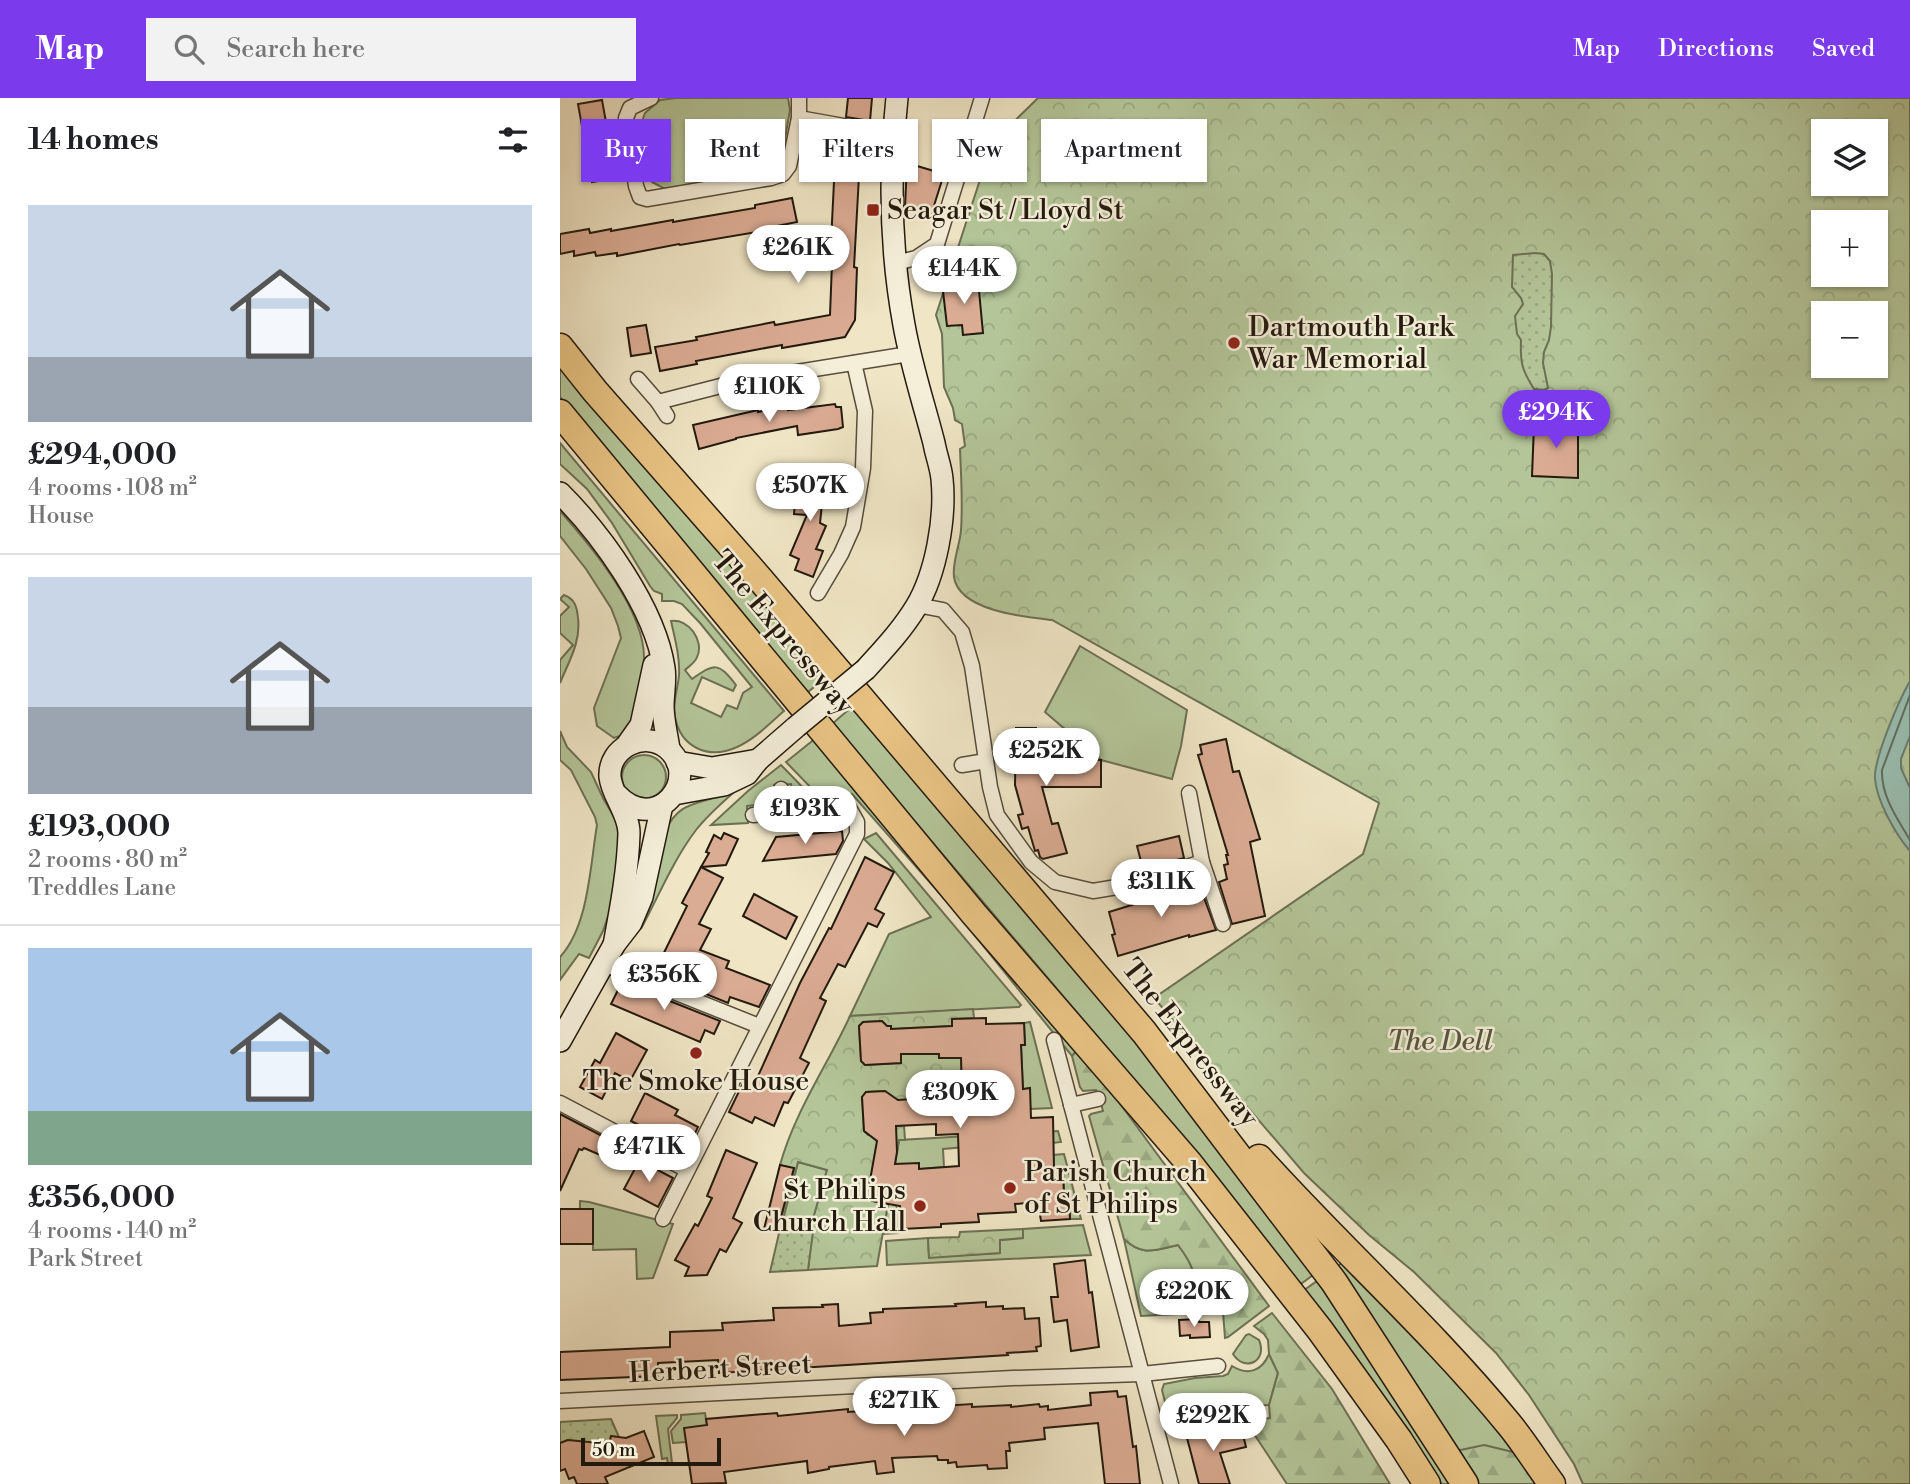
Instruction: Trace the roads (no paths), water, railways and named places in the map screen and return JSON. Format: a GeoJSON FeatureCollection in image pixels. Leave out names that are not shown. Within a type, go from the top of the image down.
{"type":"FeatureCollection","features":[{"type":"Feature","properties":{"kind":"highway","name":"The Expressway"},"geometry":{"type":"LineString","coordinates":[[560,347],[1144,1032],[1334,1282],[1465,1484]]}},
{"type":"Feature","properties":{"kind":"highway","name":"The Expressway"},"geometry":{"type":"LineString","coordinates":[[560,413],[974,914],[1189,1163],[1320,1330],[1399,1440],[1427,1484]]}},
{"type":"Feature","properties":{"kind":"highway"},"geometry":{"type":"LineString","coordinates":[[1144,1032],[1305,1209],[1429,1334],[1510,1424],[1552,1484]]}},
{"type":"Feature","properties":{"kind":"highway"},"geometry":{"type":"LineString","coordinates":[[1189,1163],[1407,1484]]}},
{"type":"Feature","properties":{"kind":"street"},"geometry":{"type":"LineString","coordinates":[[651,98],[630,108],[626,118],[636,187],[640,197],[647,199],[783,174],[789,166],[799,118],[799,98]]}},
{"type":"Feature","properties":{"kind":"street"},"geometry":{"type":"LineString","coordinates":[[895,119],[897,98]]}},
{"type":"Feature","properties":{"kind":"street"},"geometry":{"type":"LineString","coordinates":[[896,263],[916,258],[937,244],[982,98]]}},
{"type":"Feature","properties":{"kind":"street"},"geometry":{"type":"LineString","coordinates":[[799,118],[805,119]]}},
{"type":"Feature","properties":{"kind":"street"},"geometry":{"type":"LineString","coordinates":[[616,794],[624,803],[642,810],[652,809],[668,799],[723,785],[747,774],[758,760],[866,669],[897,634],[917,605],[932,570],[942,525],[942,478],[909,354],[903,321],[892,239],[892,182]]}},
{"type":"Feature","properties":{"kind":"street"},"geometry":{"type":"LineString","coordinates":[[658,402],[740,381],[909,354]]}},
{"type":"Feature","properties":{"kind":"street"},"geometry":{"type":"LineString","coordinates":[[818,593],[853,527],[863,468],[865,411],[855,363]]}},
{"type":"Feature","properties":{"kind":"street"},"geometry":{"type":"LineString","coordinates":[[638,379],[667,416]]}},
{"type":"Feature","properties":{"kind":"street"},"geometry":{"type":"LineString","coordinates":[[560,492],[609,550],[646,612],[658,642],[664,670],[663,710],[680,778],[668,799],[642,897],[631,923],[614,945],[560,1041]]}},
{"type":"Feature","properties":{"kind":"street"},"geometry":{"type":"LineString","coordinates":[[917,605],[943,610],[962,632],[972,666],[990,787],[997,815],[1031,862],[1055,882],[1093,891],[1135,884],[1202,862]]}},
{"type":"Feature","properties":{"kind":"street"},"geometry":{"type":"LineString","coordinates":[[614,945],[625,881],[629,828],[612,786],[611,768],[617,755],[641,725],[658,642]]}},
{"type":"Feature","properties":{"kind":"street"},"geometry":{"type":"LineString","coordinates":[[627,745],[651,741],[661,744],[673,756],[712,768],[758,760]]}},
{"type":"Feature","properties":{"kind":"street"},"geometry":{"type":"LineString","coordinates":[[962,765],[986,761]]}},
{"type":"Feature","properties":{"kind":"street"},"geometry":{"type":"LineString","coordinates":[[781,789],[783,813]]}},
{"type":"Feature","properties":{"kind":"street"},"geometry":{"type":"LineString","coordinates":[[1189,793],[1202,862],[1223,924]]}},
{"type":"Feature","properties":{"kind":"street"},"geometry":{"type":"LineString","coordinates":[[663,1219],[857,834],[858,822],[849,808],[753,815]]}},
{"type":"Feature","properties":{"kind":"street"},"geometry":{"type":"LineString","coordinates":[[604,964],[759,1026]]}},
{"type":"Feature","properties":{"kind":"street"},"geometry":{"type":"LineString","coordinates":[[1054,1040],[1171,1484]]}},
{"type":"Feature","properties":{"kind":"street"},"geometry":{"type":"LineString","coordinates":[[1071,1105],[1098,1099]]}},
{"type":"Feature","properties":{"kind":"street"},"geometry":{"type":"LineString","coordinates":[[560,1103],[687,1170]]}},
{"type":"Feature","properties":{"kind":"street","name":"Herbert Street"},"geometry":{"type":"LineString","coordinates":[[560,1401],[1142,1374],[1218,1366]]}},
{"type":"Feature","properties":{"kind":"water"},"geometry":{"type":"Polygon","coordinates":[[[1910,681],[1910,736],[1901,759],[1901,768],[1910,788],[1910,851],[1888,817],[1875,778],[1883,744],[1910,681]]]}},
{"type":"Feature","properties":{"kind":"place","name":"Seagar St / Lloyd St"},"geometry":{"type":"Point","coordinates":[873,210]}},
{"type":"Feature","properties":{"kind":"place","name":"Dartmouth Park War Memorial"},"geometry":{"type":"Point","coordinates":[1234,343]}},
{"type":"Feature","properties":{"kind":"place","name":"The Smoke House"},"geometry":{"type":"Point","coordinates":[696,1053]}},
{"type":"Feature","properties":{"kind":"place","name":"Parish Church of St Philips"},"geometry":{"type":"Point","coordinates":[1010,1188]}},
{"type":"Feature","properties":{"kind":"place","name":"St Philips Church Hall"},"geometry":{"type":"Point","coordinates":[920,1206]}},
{"type":"Feature","properties":{"kind":"park label","name":"The Dell"},"geometry":{"type":"Point","coordinates":[1440,1041]}}]}
